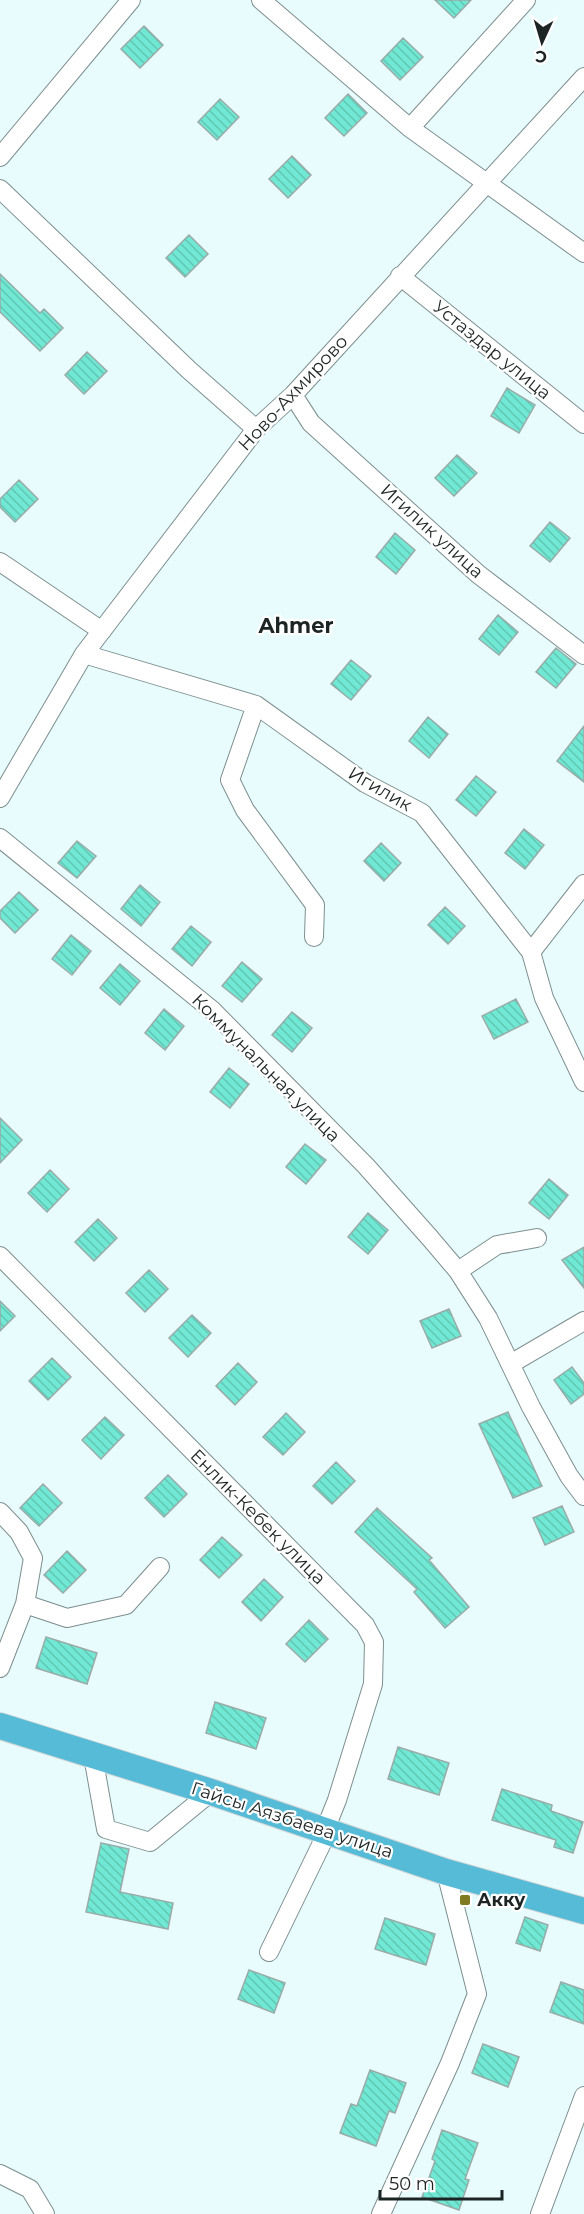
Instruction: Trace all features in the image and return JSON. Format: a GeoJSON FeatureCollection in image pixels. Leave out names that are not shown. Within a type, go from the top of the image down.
{"type":"FeatureCollection","features":[{"type":"Feature","properties":{"kind":"highway","name":"Гайсы Аязбаева улица"},"geometry":{"type":"LineString","coordinates":[[0,1726],[211,1792],[446,1872],[584,1911]]}},
{"type":"Feature","properties":{"kind":"street"},"geometry":{"type":"LineString","coordinates":[[0,157],[131,0]]}},
{"type":"Feature","properties":{"kind":"street"},"geometry":{"type":"LineString","coordinates":[[261,0],[410,128],[584,253]]}},
{"type":"Feature","properties":{"kind":"street"},"geometry":{"type":"LineString","coordinates":[[410,128],[526,0]]}},
{"type":"Feature","properties":{"kind":"street","name":"Ново-Ахмирово"},"geometry":{"type":"LineString","coordinates":[[0,798],[84,654],[256,429],[293,395],[584,77]]}},
{"type":"Feature","properties":{"kind":"street"},"geometry":{"type":"LineString","coordinates":[[0,189],[189,370],[256,429]]}},
{"type":"Feature","properties":{"kind":"street","name":"Устаздар улица"},"geometry":{"type":"LineString","coordinates":[[400,276],[584,424]]}},
{"type":"Feature","properties":{"kind":"street","name":"Игилик улица"},"geometry":{"type":"LineString","coordinates":[[293,395],[311,423],[478,574],[584,655]]}},
{"type":"Feature","properties":{"kind":"street"},"geometry":{"type":"LineString","coordinates":[[0,562],[102,631]]}},
{"type":"Feature","properties":{"kind":"street","name":"Игилик"},"geometry":{"type":"LineString","coordinates":[[84,654],[256,705],[365,783],[422,813],[531,952],[544,998],[584,1082]]}},
{"type":"Feature","properties":{"kind":"street"},"geometry":{"type":"LineString","coordinates":[[256,705],[230,780],[245,810],[315,905],[314,937]]}},
{"type":"Feature","properties":{"kind":"street","name":"Коммунальная улица"},"geometry":{"type":"LineString","coordinates":[[0,838],[212,1010],[366,1166],[458,1271],[488,1318],[512,1363],[531,1407],[569,1476],[584,1496]]}},
{"type":"Feature","properties":{"kind":"street"},"geometry":{"type":"LineString","coordinates":[[531,952],[584,884]]}},
{"type":"Feature","properties":{"kind":"street"},"geometry":{"type":"LineString","coordinates":[[458,1271],[497,1245],[537,1238]]}},
{"type":"Feature","properties":{"kind":"street","name":"Енлик-Кебек улица"},"geometry":{"type":"LineString","coordinates":[[0,1256],[366,1625],[374,1642],[373,1684],[337,1800],[323,1840],[268,1952]]}},
{"type":"Feature","properties":{"kind":"street"},"geometry":{"type":"LineString","coordinates":[[512,1363],[584,1321]]}},
{"type":"Feature","properties":{"kind":"street"},"geometry":{"type":"LineString","coordinates":[[0,1512],[19,1532],[33,1558],[25,1604],[0,1668]]}},
{"type":"Feature","properties":{"kind":"street"},"geometry":{"type":"LineString","coordinates":[[25,1604],[67,1618],[126,1605],[160,1567]]}},
{"type":"Feature","properties":{"kind":"street"},"geometry":{"type":"LineString","coordinates":[[93,1756],[106,1829],[150,1842],[211,1792]]}},
{"type":"Feature","properties":{"kind":"street"},"geometry":{"type":"LineString","coordinates":[[381,2214],[450,2063],[477,1994],[446,1872]]}},
{"type":"Feature","properties":{"kind":"street"},"geometry":{"type":"LineString","coordinates":[[540,2214],[584,2096]]}},
{"type":"Feature","properties":{"kind":"street"},"geometry":{"type":"LineString","coordinates":[[0,2174],[30,2189],[45,2214]]}},
{"type":"Feature","properties":{"kind":"building"},"geometry":{"type":"Polygon","coordinates":[[[435,0],[471,0],[454,18],[435,0]]]}},
{"type":"Feature","properties":{"kind":"building"},"geometry":{"type":"Polygon","coordinates":[[[144,26],[163,45],[140,68],[121,49],[144,26]]]}},
{"type":"Feature","properties":{"kind":"building"},"geometry":{"type":"Polygon","coordinates":[[[403,38],[423,57],[400,80],[381,61],[403,38]]]}},
{"type":"Feature","properties":{"kind":"building"},"geometry":{"type":"Polygon","coordinates":[[[348,94],[367,113],[344,136],[325,118],[348,94]]]}},
{"type":"Feature","properties":{"kind":"building"},"geometry":{"type":"Polygon","coordinates":[[[220,99],[239,117],[217,140],[198,122],[220,99]]]}},
{"type":"Feature","properties":{"kind":"building"},"geometry":{"type":"Polygon","coordinates":[[[292,156],[311,175],[288,198],[269,179],[292,156]]]}},
{"type":"Feature","properties":{"kind":"building"},"geometry":{"type":"Polygon","coordinates":[[[189,235],[208,254],[185,277],[166,258],[189,235]]]}},
{"type":"Feature","properties":{"kind":"building"},"geometry":{"type":"Polygon","coordinates":[[[0,274],[40,313],[44,309],[63,328],[40,351],[0,312],[0,274]]]}},
{"type":"Feature","properties":{"kind":"building"},"geometry":{"type":"Polygon","coordinates":[[[87,352],[107,371],[84,394],[65,375],[87,352]]]}},
{"type":"Feature","properties":{"kind":"building"},"geometry":{"type":"Polygon","coordinates":[[[507,388],[535,405],[519,433],[491,416],[507,388]]]}},
{"type":"Feature","properties":{"kind":"building"},"geometry":{"type":"Polygon","coordinates":[[[457,455],[477,473],[454,496],[435,478],[457,455]]]}},
{"type":"Feature","properties":{"kind":"building"},"geometry":{"type":"Polygon","coordinates":[[[19,480],[38,499],[15,522],[0,507],[0,499],[19,480]]]}},
{"type":"Feature","properties":{"kind":"building"},"geometry":{"type":"Polygon","coordinates":[[[550,522],[570,538],[550,562],[530,546],[550,522]]]}},
{"type":"Feature","properties":{"kind":"building"},"geometry":{"type":"Polygon","coordinates":[[[395,533],[415,550],[396,574],[376,557],[395,533]]]}},
{"type":"Feature","properties":{"kind":"building"},"geometry":{"type":"Polygon","coordinates":[[[498,615],[518,632],[499,655],[479,639],[498,615]]]}},
{"type":"Feature","properties":{"kind":"building"},"geometry":{"type":"Polygon","coordinates":[[[556,648],[576,664],[556,688],[536,672],[556,648]]]}},
{"type":"Feature","properties":{"kind":"building"},"geometry":{"type":"Polygon","coordinates":[[[351,660],[371,676],[351,700],[331,684],[351,660]]]}},
{"type":"Feature","properties":{"kind":"building"},"geometry":{"type":"Polygon","coordinates":[[[428,717],[448,734],[429,758],[409,741],[428,717]]]}},
{"type":"Feature","properties":{"kind":"building"},"geometry":{"type":"Polygon","coordinates":[[[584,726],[584,782],[557,761],[584,726]]]}},
{"type":"Feature","properties":{"kind":"building"},"geometry":{"type":"Polygon","coordinates":[[[476,776],[496,792],[476,816],[456,800],[476,776]]]}},
{"type":"Feature","properties":{"kind":"building"},"geometry":{"type":"Polygon","coordinates":[[[524,829],[544,845],[525,869],[505,853],[524,829]]]}},
{"type":"Feature","properties":{"kind":"building"},"geometry":{"type":"Polygon","coordinates":[[[77,841],[96,856],[77,878],[58,863],[77,841]]]}},
{"type":"Feature","properties":{"kind":"building"},"geometry":{"type":"Polygon","coordinates":[[[381,843],[401,863],[384,881],[364,861],[381,843]]]}},
{"type":"Feature","properties":{"kind":"building"},"geometry":{"type":"Polygon","coordinates":[[[140,885],[160,902],[141,926],[121,909],[140,885]]]}},
{"type":"Feature","properties":{"kind":"building"},"geometry":{"type":"Polygon","coordinates":[[[19,892],[38,910],[15,933],[0,918],[0,911],[19,892]]]}},
{"type":"Feature","properties":{"kind":"building"},"geometry":{"type":"Polygon","coordinates":[[[445,907],[465,926],[448,944],[428,925],[445,907]]]}},
{"type":"Feature","properties":{"kind":"building"},"geometry":{"type":"Polygon","coordinates":[[[191,926],[211,942],[192,966],[172,949],[191,926]]]}},
{"type":"Feature","properties":{"kind":"building"},"geometry":{"type":"Polygon","coordinates":[[[71,935],[91,951],[72,975],[52,959],[71,935]]]}},
{"type":"Feature","properties":{"kind":"building"},"geometry":{"type":"Polygon","coordinates":[[[242,962],[262,979],[242,1002],[222,986],[242,962]]]}},
{"type":"Feature","properties":{"kind":"building"},"geometry":{"type":"Polygon","coordinates":[[[120,964],[140,981],[120,1005],[100,988],[120,964]]]}},
{"type":"Feature","properties":{"kind":"building"},"geometry":{"type":"Polygon","coordinates":[[[516,999],[528,1022],[494,1039],[482,1016],[516,999]]]}},
{"type":"Feature","properties":{"kind":"building"},"geometry":{"type":"Polygon","coordinates":[[[164,1009],[184,1026],[165,1050],[145,1033],[164,1009]]]}},
{"type":"Feature","properties":{"kind":"building"},"geometry":{"type":"Polygon","coordinates":[[[292,1012],[312,1028],[292,1052],[272,1035],[292,1012]]]}},
{"type":"Feature","properties":{"kind":"building"},"geometry":{"type":"Polygon","coordinates":[[[229,1068],[249,1084],[230,1108],[210,1092],[229,1068]]]}},
{"type":"Feature","properties":{"kind":"building"},"geometry":{"type":"Polygon","coordinates":[[[0,1118],[22,1140],[0,1163],[0,1118]]]}},
{"type":"Feature","properties":{"kind":"building"},"geometry":{"type":"Polygon","coordinates":[[[305,1144],[326,1160],[306,1184],[286,1167],[305,1144]]]}},
{"type":"Feature","properties":{"kind":"building"},"geometry":{"type":"Polygon","coordinates":[[[50,1170],[69,1189],[47,1212],[28,1193],[50,1170]]]}},
{"type":"Feature","properties":{"kind":"building"},"geometry":{"type":"Polygon","coordinates":[[[549,1179],[568,1195],[549,1219],[529,1203],[549,1179]]]}},
{"type":"Feature","properties":{"kind":"building"},"geometry":{"type":"Polygon","coordinates":[[[368,1213],[388,1230],[368,1254],[348,1237],[368,1213]]]}},
{"type":"Feature","properties":{"kind":"building"},"geometry":{"type":"Polygon","coordinates":[[[98,1219],[117,1238],[94,1261],[75,1242],[98,1219]]]}},
{"type":"Feature","properties":{"kind":"building"},"geometry":{"type":"Polygon","coordinates":[[[584,1247],[584,1288],[562,1260],[584,1247]]]}},
{"type":"Feature","properties":{"kind":"building"},"geometry":{"type":"Polygon","coordinates":[[[149,1270],[168,1289],[145,1312],[126,1293],[149,1270]]]}},
{"type":"Feature","properties":{"kind":"building"},"geometry":{"type":"Polygon","coordinates":[[[0,1301],[15,1316],[0,1331],[0,1301]]]}},
{"type":"Feature","properties":{"kind":"building"},"geometry":{"type":"Polygon","coordinates":[[[449,1309],[461,1336],[432,1348],[420,1321],[449,1309]]]}},
{"type":"Feature","properties":{"kind":"building"},"geometry":{"type":"Polygon","coordinates":[[[192,1315],[211,1333],[188,1357],[169,1338],[192,1315]]]}},
{"type":"Feature","properties":{"kind":"building"},"geometry":{"type":"Polygon","coordinates":[[[52,1358],[71,1377],[48,1400],[29,1381],[52,1358]]]}},
{"type":"Feature","properties":{"kind":"building"},"geometry":{"type":"Polygon","coordinates":[[[238,1363],[257,1382],[235,1405],[216,1386],[238,1363]]]}},
{"type":"Feature","properties":{"kind":"building"},"geometry":{"type":"Polygon","coordinates":[[[572,1367],[584,1383],[584,1394],[571,1404],[554,1380],[572,1367]]]}},
{"type":"Feature","properties":{"kind":"building"},"geometry":{"type":"Polygon","coordinates":[[[508,1412],[542,1486],[513,1498],[479,1424],[508,1412]]]}},
{"type":"Feature","properties":{"kind":"building"},"geometry":{"type":"Polygon","coordinates":[[[286,1413],[305,1432],[283,1455],[263,1437],[286,1413]]]}},
{"type":"Feature","properties":{"kind":"building"},"geometry":{"type":"Polygon","coordinates":[[[105,1417],[124,1435],[101,1459],[82,1440],[105,1417]]]}},
{"type":"Feature","properties":{"kind":"building"},"geometry":{"type":"Polygon","coordinates":[[[336,1462],[355,1481],[332,1504],[313,1486],[336,1462]]]}},
{"type":"Feature","properties":{"kind":"building"},"geometry":{"type":"Polygon","coordinates":[[[168,1475],[187,1494],[164,1517],[145,1498],[168,1475]]]}},
{"type":"Feature","properties":{"kind":"building"},"geometry":{"type":"Polygon","coordinates":[[[43,1484],[62,1503],[39,1526],[20,1508],[43,1484]]]}},
{"type":"Feature","properties":{"kind":"building"},"geometry":{"type":"Polygon","coordinates":[[[562,1506],[574,1532],[545,1545],[533,1518],[562,1506]]]}},
{"type":"Feature","properties":{"kind":"building"},"geometry":{"type":"Polygon","coordinates":[[[377,1508],[432,1558],[429,1560],[469,1607],[445,1628],[414,1592],[417,1589],[355,1532],[377,1508]]]}},
{"type":"Feature","properties":{"kind":"building"},"geometry":{"type":"Polygon","coordinates":[[[222,1537],[242,1555],[219,1578],[200,1560],[222,1537]]]}},
{"type":"Feature","properties":{"kind":"building"},"geometry":{"type":"Polygon","coordinates":[[[67,1551],[86,1570],[63,1593],[44,1575],[67,1551]]]}},
{"type":"Feature","properties":{"kind":"building"},"geometry":{"type":"Polygon","coordinates":[[[264,1579],[283,1597],[261,1621],[242,1602],[264,1579]]]}},
{"type":"Feature","properties":{"kind":"building"},"geometry":{"type":"Polygon","coordinates":[[[309,1620],[328,1639],[305,1662],[286,1644],[309,1620]]]}},
{"type":"Feature","properties":{"kind":"building"},"geometry":{"type":"Polygon","coordinates":[[[46,1637],[97,1653],[87,1684],[36,1668],[46,1637]]]}},
{"type":"Feature","properties":{"kind":"building"},"geometry":{"type":"Polygon","coordinates":[[[215,1702],[266,1718],[256,1749],[206,1733],[215,1702]]]}},
{"type":"Feature","properties":{"kind":"building"},"geometry":{"type":"Polygon","coordinates":[[[398,1747],[449,1763],[439,1795],[388,1779],[398,1747]]]}},
{"type":"Feature","properties":{"kind":"building"},"geometry":{"type":"Polygon","coordinates":[[[502,1789],[552,1805],[551,1811],[583,1822],[573,1853],[554,1847],[556,1840],[492,1820],[502,1789]]]}},
{"type":"Feature","properties":{"kind":"building"},"geometry":{"type":"Polygon","coordinates":[[[101,1843],[129,1849],[120,1892],[173,1903],[168,1929],[86,1912],[101,1843]]]}},
{"type":"Feature","properties":{"kind":"building"},"geometry":{"type":"Polygon","coordinates":[[[525,1917],[548,1925],[540,1951],[516,1943],[525,1917]]]}},
{"type":"Feature","properties":{"kind":"building"},"geometry":{"type":"Polygon","coordinates":[[[385,1918],[435,1934],[426,1965],[375,1949],[385,1918]]]}},
{"type":"Feature","properties":{"kind":"building"},"geometry":{"type":"Polygon","coordinates":[[[249,1970],[285,1983],[274,2013],[238,1999],[249,1970]]]}},
{"type":"Feature","properties":{"kind":"building"},"geometry":{"type":"Polygon","coordinates":[[[561,1982],[584,1990],[584,2024],[550,2012],[561,1982]]]}},
{"type":"Feature","properties":{"kind":"building"},"geometry":{"type":"Polygon","coordinates":[[[483,2044],[519,2057],[508,2087],[472,2073],[483,2044]]]}},
{"type":"Feature","properties":{"kind":"building"},"geometry":{"type":"Polygon","coordinates":[[[370,2070],[406,2083],[395,2113],[389,2111],[376,2146],[340,2133],[351,2104],[357,2106],[370,2070]]]}},
{"type":"Feature","properties":{"kind":"building"},"geometry":{"type":"Polygon","coordinates":[[[442,2130],[478,2143],[465,2179],[469,2180],[459,2210],[422,2197],[435,2161],[432,2159],[442,2130]]]}},
{"type":"Feature","properties":{"kind":"place","name":"Акку"},"geometry":{"type":"Point","coordinates":[465,1900]}},
{"type":"Feature","properties":{"kind":"district","name":"Ahmer"},"geometry":{"type":"Point","coordinates":[296,626]}}]}
